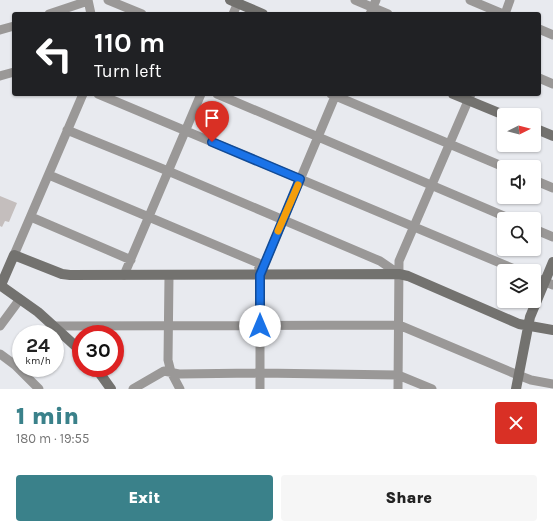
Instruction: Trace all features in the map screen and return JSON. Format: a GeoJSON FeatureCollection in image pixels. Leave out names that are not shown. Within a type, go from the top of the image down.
{"type":"FeatureCollection","features":[{"type":"Feature","properties":{"kind":"street"},"geometry":{"type":"LineString","coordinates":[[108,0],[137,12]]}},
{"type":"Feature","properties":{"kind":"street"},"geometry":{"type":"LineString","coordinates":[[355,0],[384,12]]}},
{"type":"Feature","properties":{"kind":"street"},"geometry":{"type":"LineString","coordinates":[[470,0],[499,12]]}},
{"type":"Feature","properties":{"kind":"street"},"geometry":{"type":"LineString","coordinates":[[505,12],[510,0]]}},
{"type":"Feature","properties":{"kind":"street"},"geometry":{"type":"LineString","coordinates":[[55,12],[88,1],[91,12]]}},
{"type":"Feature","properties":{"kind":"street"},"geometry":{"type":"LineString","coordinates":[[233,12],[236,1],[259,12]]}},
{"type":"Feature","properties":{"kind":"street"},"geometry":{"type":"LineString","coordinates":[[0,30],[12,27]]}},
{"type":"Feature","properties":{"kind":"street"},"geometry":{"type":"LineString","coordinates":[[541,30],[553,35]]}},
{"type":"Feature","properties":{"kind":"street"},"geometry":{"type":"LineString","coordinates":[[0,76],[12,73]]}},
{"type":"Feature","properties":{"kind":"street"},"geometry":{"type":"LineString","coordinates":[[541,79],[553,84]]}},
{"type":"Feature","properties":{"kind":"street"},"geometry":{"type":"LineString","coordinates":[[54,325],[0,285],[31,217],[82,96]]}},
{"type":"Feature","properties":{"kind":"street"},"geometry":{"type":"LineString","coordinates":[[103,96],[502,264]]}},
{"type":"Feature","properties":{"kind":"street"},"geometry":{"type":"LineString","coordinates":[[124,275],[200,96]]}},
{"type":"Feature","properties":{"kind":"street"},"geometry":{"type":"LineString","coordinates":[[222,96],[497,213]]}},
{"type":"Feature","properties":{"kind":"street"},"geometry":{"type":"LineString","coordinates":[[260,275],[334,96]]}},
{"type":"Feature","properties":{"kind":"street"},"geometry":{"type":"LineString","coordinates":[[336,96],[497,164]]}},
{"type":"Feature","properties":{"kind":"street"},"geometry":{"type":"LineString","coordinates":[[398,389],[399,261],[415,227],[469,97],[497,111]]}},
{"type":"Feature","properties":{"kind":"street"},"geometry":{"type":"LineString","coordinates":[[67,130],[168,170],[380,261],[399,274]]}},
{"type":"Feature","properties":{"kind":"street"},"geometry":{"type":"LineString","coordinates":[[541,131],[553,136]]}},
{"type":"Feature","properties":{"kind":"street"},"geometry":{"type":"LineString","coordinates":[[49,175],[258,263],[260,275],[260,389]]}},
{"type":"Feature","properties":{"kind":"street"},"geometry":{"type":"LineString","coordinates":[[541,183],[553,188]]}},
{"type":"Feature","properties":{"kind":"street"},"geometry":{"type":"LineString","coordinates":[[31,217],[131,260]]}},
{"type":"Feature","properties":{"kind":"street"},"geometry":{"type":"LineString","coordinates":[[541,232],[553,237]]}},
{"type":"Feature","properties":{"kind":"street"},"geometry":{"type":"LineString","coordinates":[[14,255],[62,274],[70,275],[169,276],[399,274],[408,276],[519,324],[553,330]]}},
{"type":"Feature","properties":{"kind":"street"},"geometry":{"type":"LineString","coordinates":[[516,389],[528,326],[549,284],[553,262]]}},
{"type":"Feature","properties":{"kind":"street"},"geometry":{"type":"LineString","coordinates":[[169,276],[168,360],[170,372],[180,389]]}},
{"type":"Feature","properties":{"kind":"street"},"geometry":{"type":"LineString","coordinates":[[0,326],[20,299]]}},
{"type":"Feature","properties":{"kind":"street"},"geometry":{"type":"LineString","coordinates":[[64,326],[399,325],[518,376],[553,384]]}},
{"type":"Feature","properties":{"kind":"street"},"geometry":{"type":"LineString","coordinates":[[64,335],[72,342]]}},
{"type":"Feature","properties":{"kind":"street"},"geometry":{"type":"LineString","coordinates":[[0,354],[15,365],[39,389]]}},
{"type":"Feature","properties":{"kind":"street"},"geometry":{"type":"LineString","coordinates":[[133,389],[164,372],[170,372],[179,374],[398,374],[432,389]]}},
{"type":"Feature","properties":{"kind":"street"},"geometry":{"type":"LineString","coordinates":[[102,377],[111,389]]}},
{"type":"Feature","properties":{"kind":"building"},"geometry":{"type":"Polygon","coordinates":[[[0,196],[17,203],[9,222],[5,221],[2,227],[0,226],[0,196]]]}},
{"type":"Feature","properties":{"kind":"slow traffic"},"geometry":{"type":"LineString","coordinates":[[278,231],[298,185]]}},
{"type":"Feature","properties":{"kind":"route"},"geometry":{"type":"LineString","coordinates":[[212,142],[300,179],[260,275],[260,326]]}}]}
